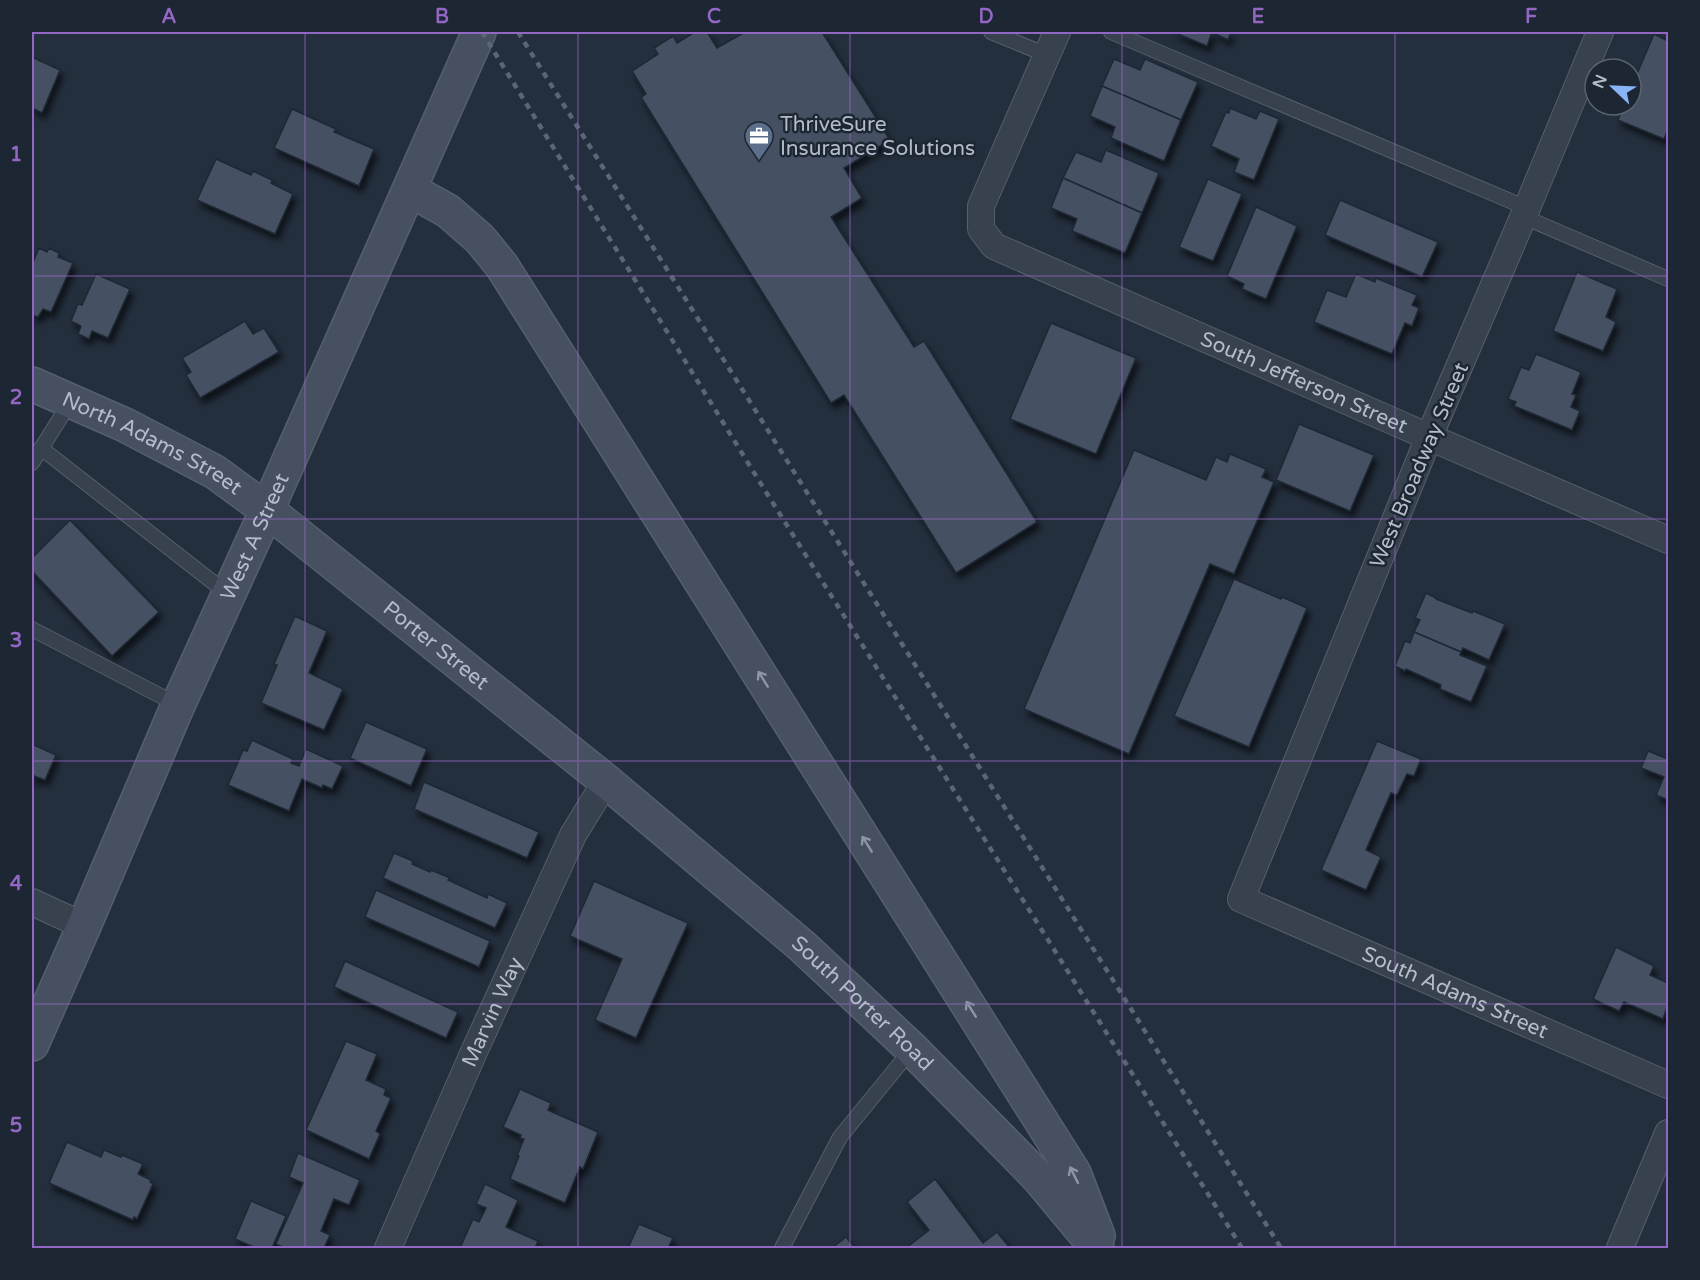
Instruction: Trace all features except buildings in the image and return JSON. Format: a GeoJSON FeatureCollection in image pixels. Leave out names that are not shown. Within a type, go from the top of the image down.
{"type":"FeatureCollection","features":[{"type":"Feature","properties":{"kind":"street","name":"West A Street"},"geometry":{"type":"LineString","coordinates":[[32,1044],[178,705],[479,32]]}},
{"type":"Feature","properties":{"kind":"street"},"geometry":{"type":"LineString","coordinates":[[1047,56],[1057,32]]}},
{"type":"Feature","properties":{"kind":"street","name":"West Broadway Street"},"geometry":{"type":"LineString","coordinates":[[1241,899],[1429,437],[1526,213],[1600,32]]}},
{"type":"Feature","properties":{"kind":"street","name":"South Jefferson Street"},"geometry":{"type":"LineString","coordinates":[[1047,56],[981,206],[981,229],[994,246],[1668,540]]}},
{"type":"Feature","properties":{"kind":"street"},"geometry":{"type":"LineString","coordinates":[[410,190],[448,211],[480,239],[502,266],[1074,1173],[1103,1248]]}},
{"type":"Feature","properties":{"kind":"street","name":"North Adams Street"},"geometry":{"type":"LineString","coordinates":[[32,384],[125,425],[215,472],[267,510]]}},
{"type":"Feature","properties":{"kind":"street","name":"Porter Street"},"geometry":{"type":"LineString","coordinates":[[267,510],[606,781]]}},
{"type":"Feature","properties":{"kind":"street","name":"South Porter Road"},"geometry":{"type":"LineString","coordinates":[[606,781],[802,946],[912,1049],[1037,1176],[1097,1248]]}},
{"type":"Feature","properties":{"kind":"street","name":"Marvin Way"},"geometry":{"type":"LineString","coordinates":[[388,1248],[473,1054],[573,836],[606,781]]}},
{"type":"Feature","properties":{"kind":"street","name":"South Adams Street"},"geometry":{"type":"LineString","coordinates":[[1241,899],[1668,1085]]}},
{"type":"Feature","properties":{"kind":"street"},"geometry":{"type":"LineString","coordinates":[[32,902],[84,926]]}},
{"type":"Feature","properties":{"kind":"street"},"geometry":{"type":"LineString","coordinates":[[1620,1248],[1668,1133]]}},
{"type":"Feature","properties":{"kind":"lane"},"geometry":{"type":"LineString","coordinates":[[991,32],[1047,56]]}},
{"type":"Feature","properties":{"kind":"lane"},"geometry":{"type":"LineString","coordinates":[[1111,32],[1526,213],[1668,279]]}},
{"type":"Feature","properties":{"kind":"lane"},"geometry":{"type":"LineString","coordinates":[[32,463],[71,401]]}},
{"type":"Feature","properties":{"kind":"lane"},"geometry":{"type":"LineString","coordinates":[[41,448],[229,595]]}},
{"type":"Feature","properties":{"kind":"lane"},"geometry":{"type":"LineString","coordinates":[[32,629],[178,705]]}},
{"type":"Feature","properties":{"kind":"lane"},"geometry":{"type":"LineString","coordinates":[[782,1248],[840,1137],[912,1049]]}},
{"type":"Feature","properties":{"kind":"railway"},"geometry":{"type":"LineString","coordinates":[[482,32],[766,492],[1242,1248]]}},
{"type":"Feature","properties":{"kind":"railway"},"geometry":{"type":"LineString","coordinates":[[518,32],[1281,1248]]}},
{"type":"Feature","properties":{"kind":"place","name":"ThriveSure Insurance Solutions"},"geometry":{"type":"Point","coordinates":[759,162]}}]}
